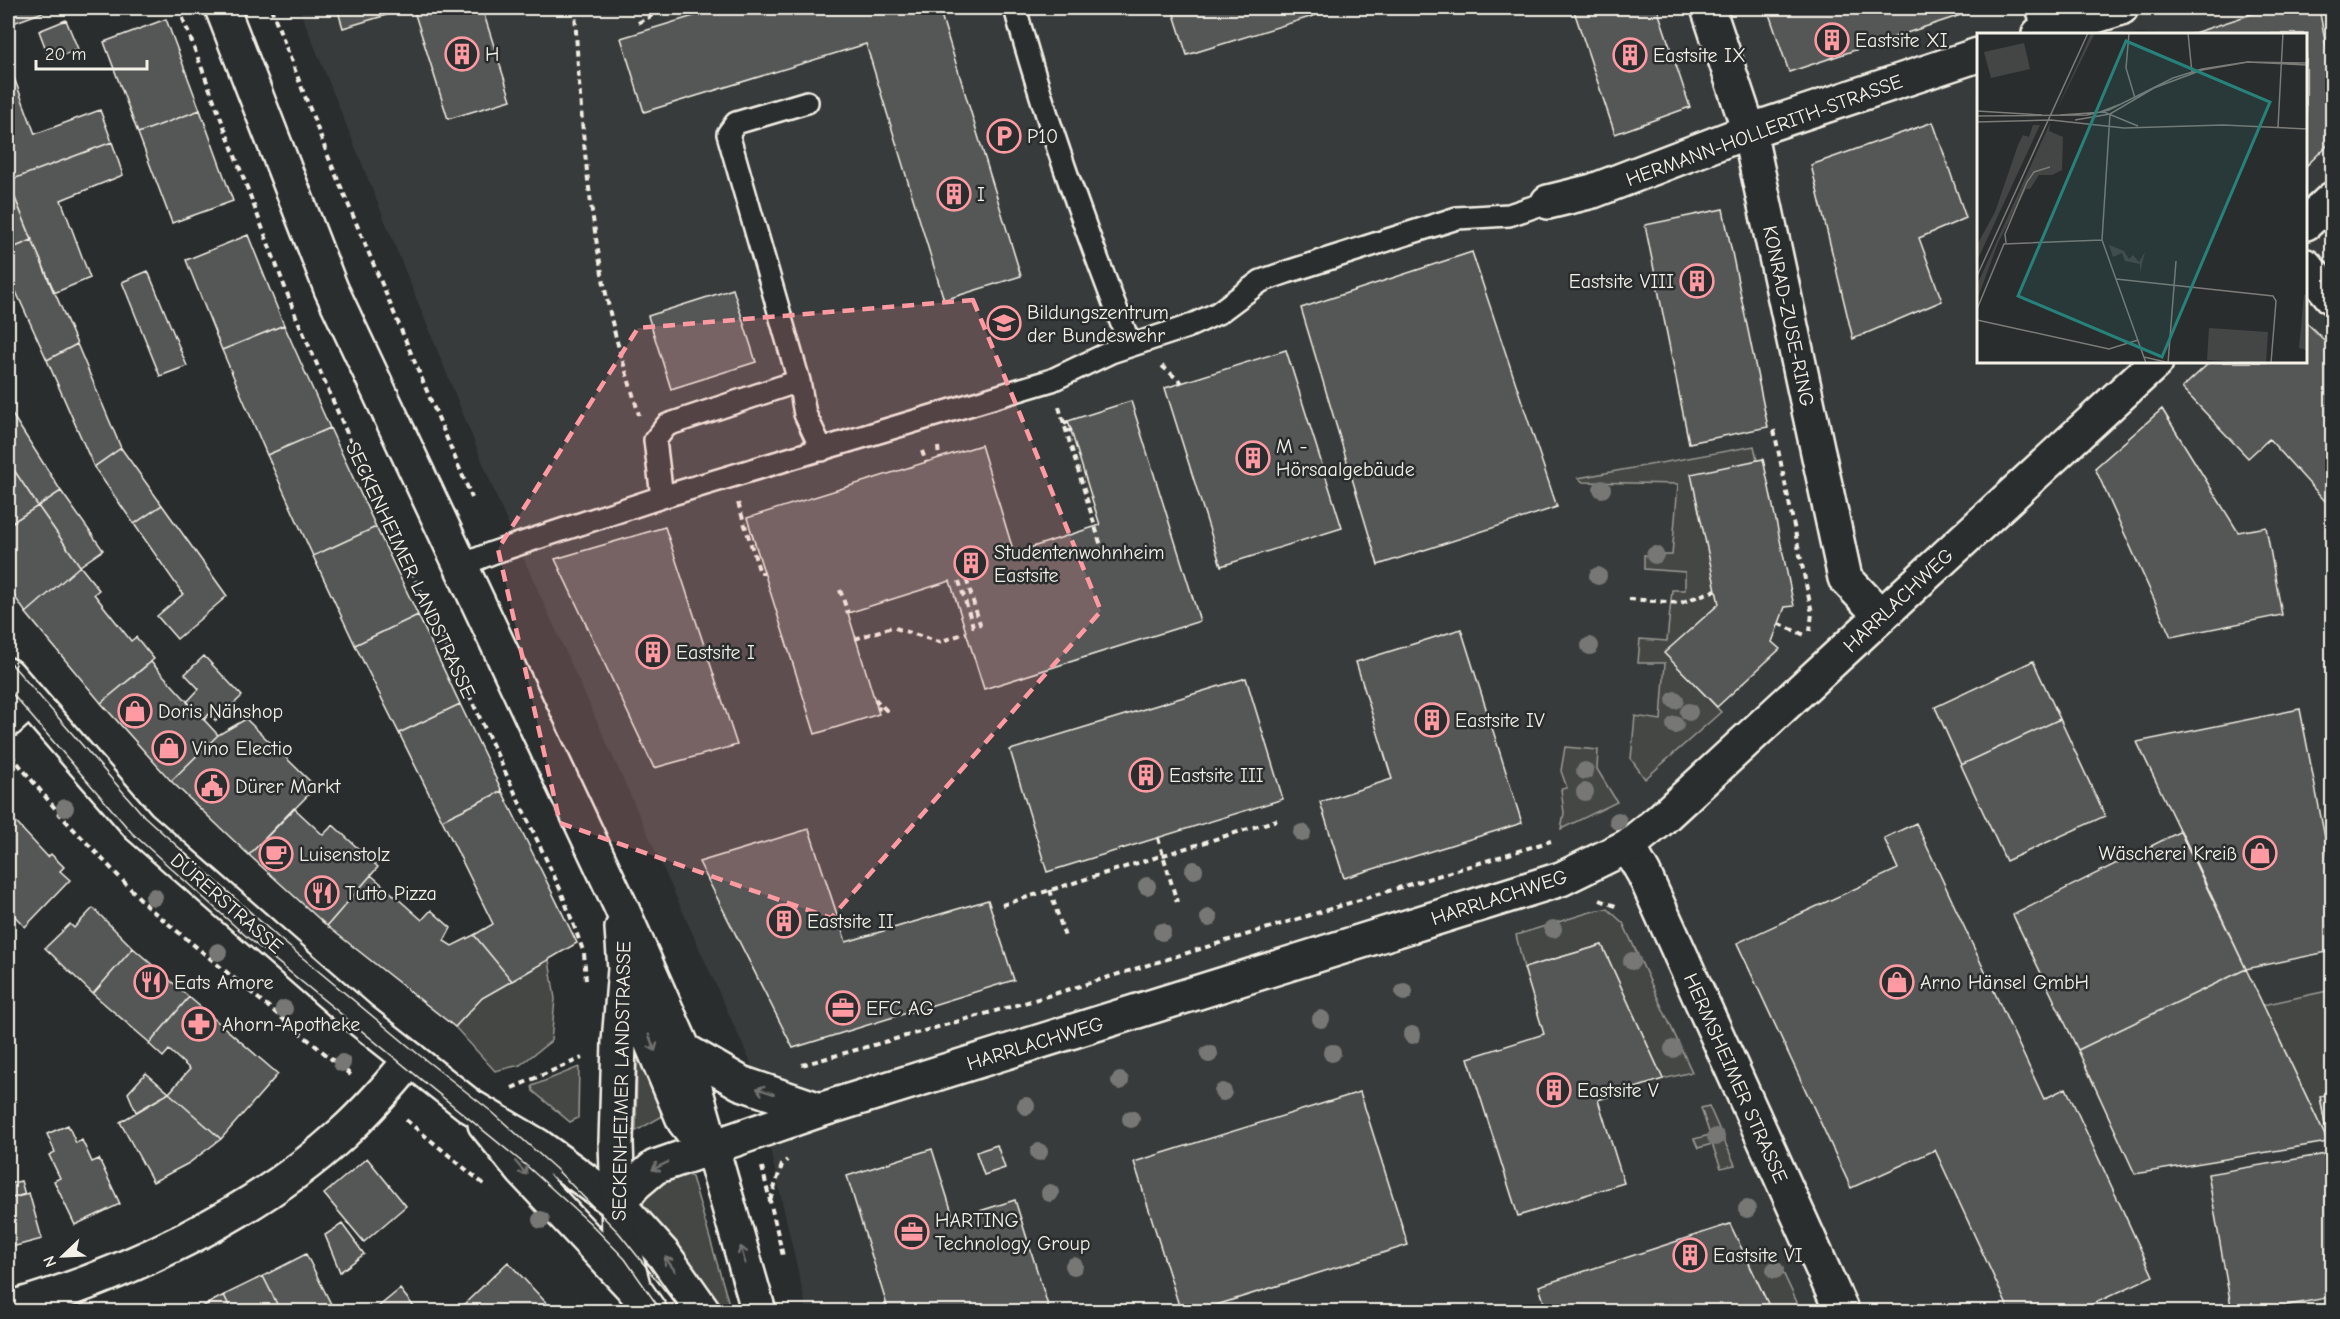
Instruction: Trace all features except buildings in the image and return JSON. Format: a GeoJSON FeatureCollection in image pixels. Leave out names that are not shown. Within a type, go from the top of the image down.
{"type":"FeatureCollection","features":[{"type":"Feature","properties":{"kind":"street","name":"SECKENHEIMER LANDSTRASSE"},"geometry":{"type":"LineString","coordinates":[[222,8],[331,289],[621,907],[684,1050],[759,1311]]}},
{"type":"Feature","properties":{"kind":"street","name":"KONRAD-ZUSE-RING"},"geometry":{"type":"LineString","coordinates":[[1708,8],[1749,131],[1845,578],[1881,616]]}},
{"type":"Feature","properties":{"kind":"street"},"geometry":{"type":"LineString","coordinates":[[2041,25],[2121,8]]}},
{"type":"Feature","properties":{"kind":"street","name":"HERMANN-HOLLERITH-STRASSE"},"geometry":{"type":"LineString","coordinates":[[1548,202],[1593,191],[1749,131],[1977,55]]}},
{"type":"Feature","properties":{"kind":"street"},"geometry":{"type":"LineString","coordinates":[[2307,222],[2332,199]]}},
{"type":"Feature","properties":{"kind":"street"},"geometry":{"type":"LineString","coordinates":[[2307,268],[2332,297]]}},
{"type":"Feature","properties":{"kind":"street","name":"HARRLACHWEG"},"geometry":{"type":"LineString","coordinates":[[618,1204],[635,1184],[655,1167],[712,1145],[1561,879],[1628,846],[1658,822],[2155,363]]}},
{"type":"Feature","properties":{"kind":"street","name":"DÜRERSTRASSE"},"geometry":{"type":"LineString","coordinates":[[8,675],[18,711],[139,826],[281,952],[470,1106],[538,1146],[618,1204],[664,1256],[704,1311]]}},
{"type":"Feature","properties":{"kind":"street","name":"HERMSHEIMER STRASSE"},"geometry":{"type":"LineString","coordinates":[[1628,846],[1644,874],[1842,1311]]}},
{"type":"Feature","properties":{"kind":"street","name":"SECKENHEIMER LANDSTRASSE"},"geometry":{"type":"LineString","coordinates":[[621,907],[625,969],[619,1042],[616,1142],[619,1233],[642,1300]]}},
{"type":"Feature","properties":{"kind":"street"},"geometry":{"type":"LineString","coordinates":[[625,969],[651,1042],[684,1121],[693,1134],[712,1145]]}},
{"type":"Feature","properties":{"kind":"street"},"geometry":{"type":"LineString","coordinates":[[684,1050],[741,1083],[820,1110]]}},
{"type":"Feature","properties":{"kind":"street"},"geometry":{"type":"LineString","coordinates":[[8,1308],[57,1295],[120,1270],[206,1228],[277,1185],[342,1134],[378,1098],[411,1059]]}},
{"type":"Feature","properties":{"kind":"street","name":"DÜRERSTRASSE"},"geometry":{"type":"LineString","coordinates":[[470,1106],[523,1171],[642,1300]]}},
{"type":"Feature","properties":{"kind":"lane"},"geometry":{"type":"LineString","coordinates":[[1014,8],[1056,141],[1130,345]]}},
{"type":"Feature","properties":{"kind":"lane"},"geometry":{"type":"LineString","coordinates":[[807,102],[736,123],[728,134],[799,381],[806,414],[822,450]]}},
{"type":"Feature","properties":{"kind":"lane"},"geometry":{"type":"LineString","coordinates":[[460,566],[492,553],[662,497],[1052,380],[1111,352],[1187,327],[1218,313],[1262,281],[1287,272],[1457,218],[1509,215],[1548,202]]}},
{"type":"Feature","properties":{"kind":"lane"},"geometry":{"type":"LineString","coordinates":[[662,497],[655,440],[667,425],[799,381]]}},
{"type":"Feature","properties":{"kind":"path","name":"SECKENHEIMER LANDSTRASSE"},"geometry":{"type":"LineString","coordinates":[[179,8],[295,314],[405,560],[561,891],[584,953],[586,987]]}},
{"type":"Feature","properties":{"kind":"path"},"geometry":{"type":"LineString","coordinates":[[271,8],[330,161],[461,469],[472,501]]}},
{"type":"Feature","properties":{"kind":"path"},"geometry":{"type":"LineString","coordinates":[[575,8],[576,52],[592,212],[609,309],[641,422],[655,440]]}},
{"type":"Feature","properties":{"kind":"path"},"geometry":{"type":"LineString","coordinates":[[638,23],[651,16],[654,8]]}},
{"type":"Feature","properties":{"kind":"path"},"geometry":{"type":"LineString","coordinates":[[1156,362],[1182,383]]}},
{"type":"Feature","properties":{"kind":"path"},"geometry":{"type":"LineString","coordinates":[[1052,380],[1104,556]]}},
{"type":"Feature","properties":{"kind":"path"},"geometry":{"type":"LineString","coordinates":[[1773,427],[1812,613],[1812,627],[1803,645]]}},
{"type":"Feature","properties":{"kind":"path"},"geometry":{"type":"LineString","coordinates":[[740,510],[760,573],[764,573]]}},
{"type":"Feature","properties":{"kind":"path"},"geometry":{"type":"LineString","coordinates":[[959,580],[973,626],[980,624],[966,578]]}},
{"type":"Feature","properties":{"kind":"path"},"geometry":{"type":"LineString","coordinates":[[840,590],[848,613]]}},
{"type":"Feature","properties":{"kind":"path"},"geometry":{"type":"LineString","coordinates":[[1629,599],[1680,603],[1716,590]]}},
{"type":"Feature","properties":{"kind":"path"},"geometry":{"type":"LineString","coordinates":[[1779,624],[1808,636]]}},
{"type":"Feature","properties":{"kind":"path"},"geometry":{"type":"LineString","coordinates":[[855,639],[892,627],[939,642],[966,633]]}},
{"type":"Feature","properties":{"kind":"path"},"geometry":{"type":"LineString","coordinates":[[875,699],[886,710],[877,708]]}},
{"type":"Feature","properties":{"kind":"path"},"geometry":{"type":"LineString","coordinates":[[8,752],[63,818],[148,907],[492,1192]]}},
{"type":"Feature","properties":{"kind":"path"},"geometry":{"type":"LineString","coordinates":[[1002,905],[1277,820]]}},
{"type":"Feature","properties":{"kind":"path"},"geometry":{"type":"LineString","coordinates":[[1158,838],[1177,902]]}},
{"type":"Feature","properties":{"kind":"path"},"geometry":{"type":"LineString","coordinates":[[795,1068],[1031,1000],[1557,840]]}},
{"type":"Feature","properties":{"kind":"path"},"geometry":{"type":"LineString","coordinates":[[1050,890],[1065,937]]}},
{"type":"Feature","properties":{"kind":"path"},"geometry":{"type":"LineString","coordinates":[[1598,900],[1624,910]]}},
{"type":"Feature","properties":{"kind":"path"},"geometry":{"type":"LineString","coordinates":[[470,1106],[590,1054]]}},
{"type":"Feature","properties":{"kind":"path"},"geometry":{"type":"LineString","coordinates":[[754,1132],[783,1257]]}},
{"type":"Feature","properties":{"kind":"path"},"geometry":{"type":"LineString","coordinates":[[770,1200],[782,1165],[788,1158]]}},
{"type":"Feature","properties":{"kind":"highlighted area"},"geometry":{"type":"Polygon","coordinates":[[[973,300],[1101,611],[831,918],[560,823],[498,549],[638,328],[973,300]]]}},
{"type":"Feature","properties":{"kind":"shaded area"},"geometry":{"type":"Polygon","coordinates":[[[299,8],[2332,8],[2332,1311],[807,1311],[750,1061],[503,513],[299,8]]]}},
{"type":"Feature","properties":{"kind":"shaded area"},"geometry":{"type":"Polygon","coordinates":[[[1754,446],[1757,460],[1719,604],[1665,653],[1721,712],[1645,779],[1631,759],[1635,716],[1661,720],[1665,663],[1638,663],[1640,639],[1667,641],[1672,590],[1685,590],[1685,572],[1644,569],[1644,555],[1672,555],[1678,484],[1583,482],[1578,478],[1754,446]]]}},
{"type":"Feature","properties":{"kind":"shaded area"},"geometry":{"type":"Polygon","coordinates":[[[1565,747],[1598,750],[1597,769],[1617,802],[1561,829],[1564,813],[1561,789],[1567,788],[1561,771],[1565,747]]]}},
{"type":"Feature","properties":{"kind":"shaded area"},"geometry":{"type":"Polygon","coordinates":[[[1608,909],[1623,923],[1692,1072],[1663,1079],[1602,945],[1524,968],[1516,935],[1597,910],[1608,909]]]}},
{"type":"Feature","properties":{"kind":"shaded area"},"geometry":{"type":"Polygon","coordinates":[[[549,960],[555,999],[551,1041],[520,1065],[495,1071],[455,1027],[482,998],[549,960]]]}},
{"type":"Feature","properties":{"kind":"shaded area"},"geometry":{"type":"Polygon","coordinates":[[[2332,990],[2332,1094],[2320,1096],[2328,1142],[2263,1005],[2332,990]]]}},
{"type":"Feature","properties":{"kind":"shaded area"},"geometry":{"type":"Polygon","coordinates":[[[641,1059],[668,1113],[636,1131],[637,1063],[641,1059]]]}},
{"type":"Feature","properties":{"kind":"shaded area"},"geometry":{"type":"Polygon","coordinates":[[[579,1067],[578,1118],[570,1122],[533,1091],[532,1086],[579,1067]]]}},
{"type":"Feature","properties":{"kind":"shaded area"},"geometry":{"type":"Polygon","coordinates":[[[1709,1106],[1735,1165],[1721,1168],[1712,1144],[1698,1148],[1694,1139],[1710,1135],[1701,1108],[1709,1106]]]}},
{"type":"Feature","properties":{"kind":"shaded area"},"geometry":{"type":"Polygon","coordinates":[[[683,1172],[692,1177],[731,1311],[716,1311],[643,1219],[644,1199],[652,1187],[683,1172]]]}},
{"type":"Feature","properties":{"kind":"shaded area"},"geometry":{"type":"Polygon","coordinates":[[[1773,1251],[1801,1311],[1771,1311],[1746,1256],[1773,1251]]]}},
{"type":"Feature","properties":{"kind":"tram line"},"geometry":{"type":"LineString","coordinates":[[8,660],[144,816],[280,939],[418,1054],[492,1112],[556,1169],[619,1233],[682,1312]]}},
{"type":"Feature","properties":{"kind":"tram line"},"geometry":{"type":"LineString","coordinates":[[8,689],[132,833],[247,937],[528,1167],[590,1223],[625,1259],[662,1312]]}},
{"type":"Feature","properties":{"kind":"place","name":"Eastsite XI"},"geometry":{"type":"Point","coordinates":[1832,40]}},
{"type":"Feature","properties":{"kind":"place","name":"H"},"geometry":{"type":"Point","coordinates":[462,54]}},
{"type":"Feature","properties":{"kind":"place","name":"Eastsite IX"},"geometry":{"type":"Point","coordinates":[1630,55]}},
{"type":"Feature","properties":{"kind":"place","name":"P10"},"geometry":{"type":"Point","coordinates":[1004,136]}},
{"type":"Feature","properties":{"kind":"place","name":"I"},"geometry":{"type":"Point","coordinates":[954,194]}},
{"type":"Feature","properties":{"kind":"place","name":"Eastsite VIII"},"geometry":{"type":"Point","coordinates":[1697,281]}},
{"type":"Feature","properties":{"kind":"place","name":"Bildungszentrum der Bundeswehr"},"geometry":{"type":"Point","coordinates":[1004,323]}},
{"type":"Feature","properties":{"kind":"place","name":"M - Hörsaalgebäude"},"geometry":{"type":"Point","coordinates":[1253,458]}},
{"type":"Feature","properties":{"kind":"place","name":"Studentenwohnheim Eastsite"},"geometry":{"type":"Point","coordinates":[971,563]}},
{"type":"Feature","properties":{"kind":"place","name":"Eastsite I"},"geometry":{"type":"Point","coordinates":[653,652]}},
{"type":"Feature","properties":{"kind":"place","name":"Doris Nähshop"},"geometry":{"type":"Point","coordinates":[135,711]}},
{"type":"Feature","properties":{"kind":"place","name":"Eastsite IV"},"geometry":{"type":"Point","coordinates":[1432,720]}},
{"type":"Feature","properties":{"kind":"place","name":"Vino Electio"},"geometry":{"type":"Point","coordinates":[169,748]}},
{"type":"Feature","properties":{"kind":"place","name":"Eastsite III"},"geometry":{"type":"Point","coordinates":[1146,775]}},
{"type":"Feature","properties":{"kind":"place","name":"Dürer Markt"},"geometry":{"type":"Point","coordinates":[212,786]}},
{"type":"Feature","properties":{"kind":"place","name":"Wäscherei Kreiß"},"geometry":{"type":"Point","coordinates":[2260,853]}},
{"type":"Feature","properties":{"kind":"place","name":"Luisenstolz"},"geometry":{"type":"Point","coordinates":[276,854]}},
{"type":"Feature","properties":{"kind":"place","name":"Tutto Pizza"},"geometry":{"type":"Point","coordinates":[322,893]}},
{"type":"Feature","properties":{"kind":"place","name":"Eastsite II"},"geometry":{"type":"Point","coordinates":[784,921]}},
{"type":"Feature","properties":{"kind":"place","name":"Eats Amore"},"geometry":{"type":"Point","coordinates":[151,982]}},
{"type":"Feature","properties":{"kind":"place","name":"Arno Hänsel GmbH"},"geometry":{"type":"Point","coordinates":[1897,982]}},
{"type":"Feature","properties":{"kind":"place","name":"EFC AG"},"geometry":{"type":"Point","coordinates":[843,1008]}},
{"type":"Feature","properties":{"kind":"place","name":"Ahorn-Apotheke"},"geometry":{"type":"Point","coordinates":[199,1024]}},
{"type":"Feature","properties":{"kind":"place","name":"Eastsite V"},"geometry":{"type":"Point","coordinates":[1554,1090]}},
{"type":"Feature","properties":{"kind":"place","name":"HARTING Technology Group"},"geometry":{"type":"Point","coordinates":[912,1232]}},
{"type":"Feature","properties":{"kind":"place","name":"Eastsite VI"},"geometry":{"type":"Point","coordinates":[1690,1255]}}]}
